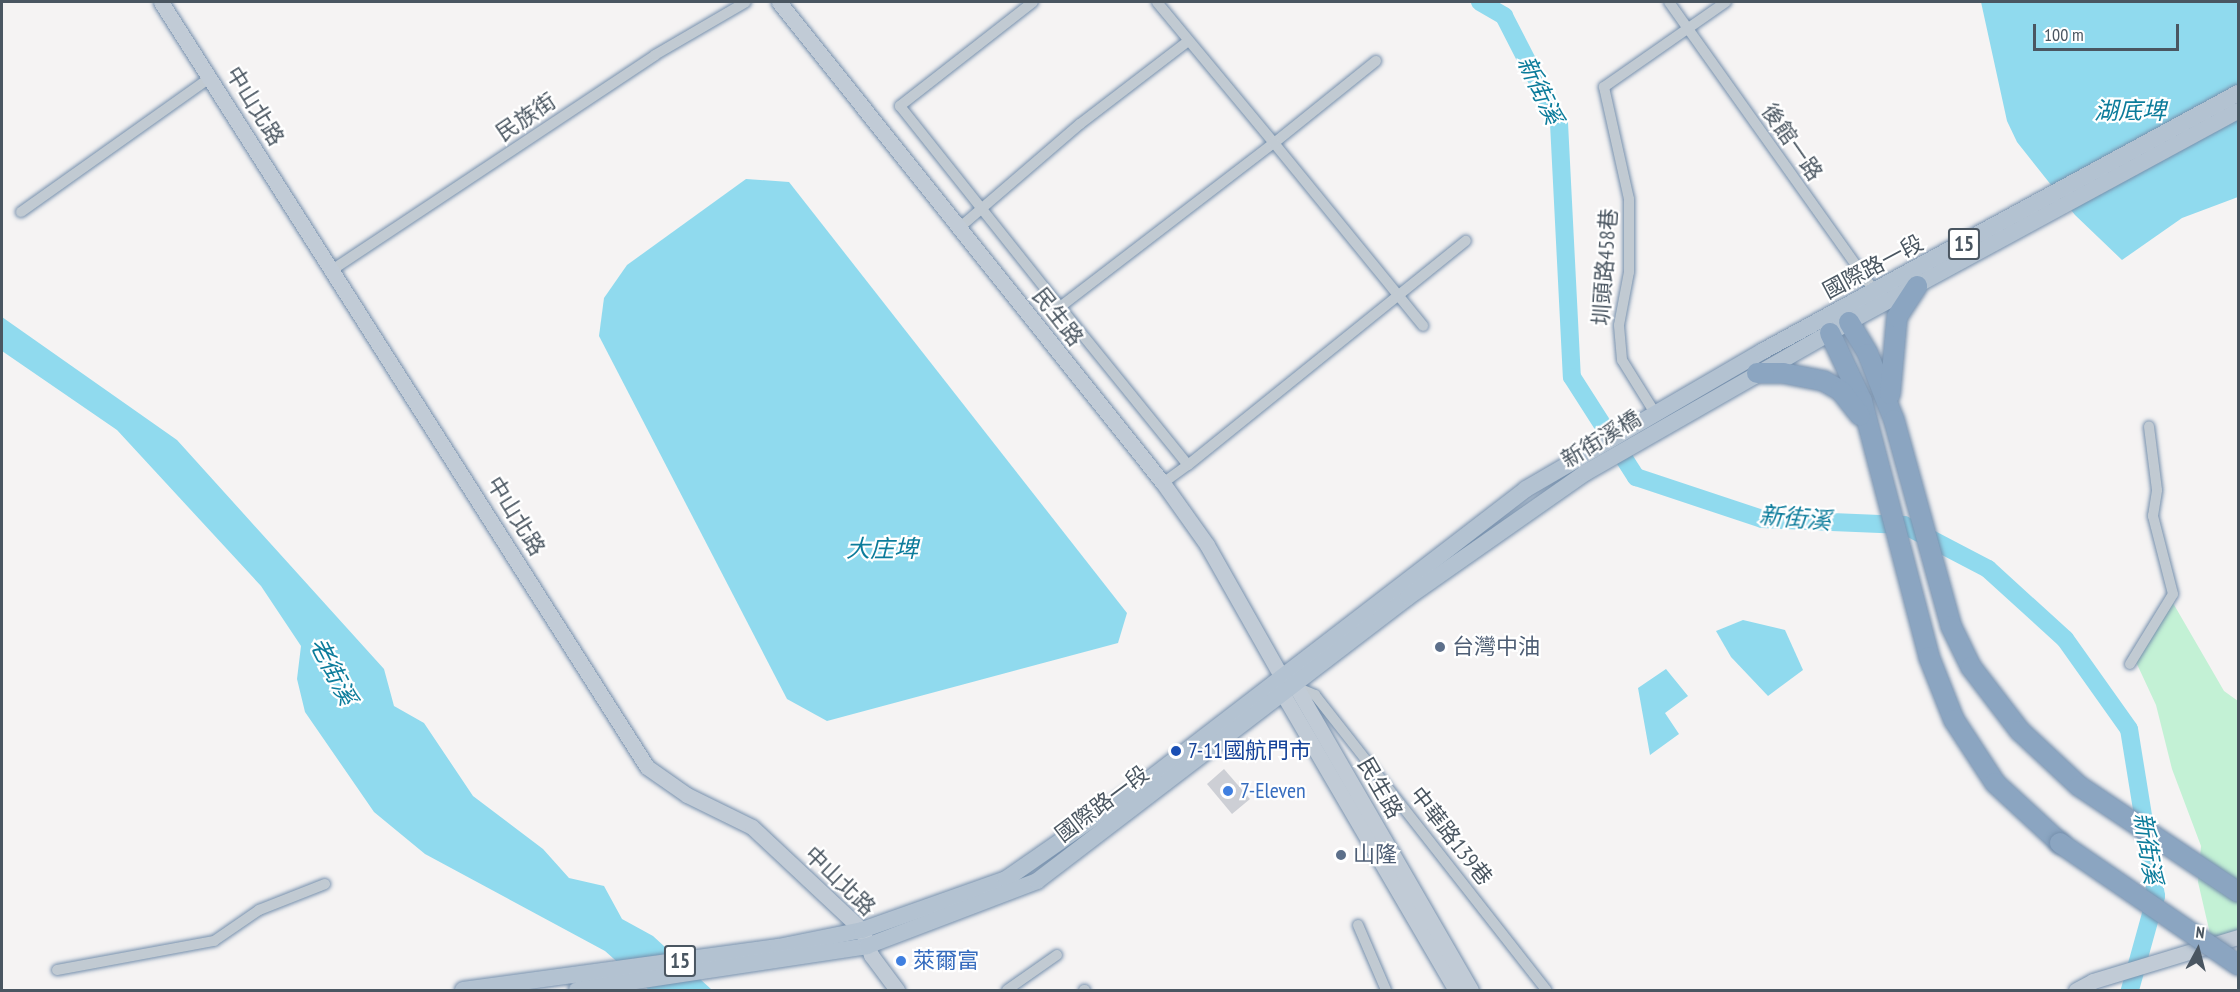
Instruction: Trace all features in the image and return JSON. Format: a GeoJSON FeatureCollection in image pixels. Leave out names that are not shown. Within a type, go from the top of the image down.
{"type":"FeatureCollection","features":[{"type":"Feature","properties":{"kind":"highway"},"geometry":{"type":"LineString","coordinates":[[1894,420],[1889,387],[1892,340],[1897,317],[1917,285]]}},
{"type":"Feature","properties":{"kind":"highway"},"geometry":{"type":"LineString","coordinates":[[1849,322],[1868,354],[1894,420],[1951,626],[1994,700],[2020,731],[2079,786],[2238,892]]}},
{"type":"Feature","properties":{"kind":"highway"},"geometry":{"type":"LineString","coordinates":[[1829,325],[1869,427],[1929,657],[1954,720],[1995,783],[2060,843],[2238,965]]}},
{"type":"Feature","properties":{"kind":"highway"},"geometry":{"type":"LineString","coordinates":[[1757,373],[1783,373],[1824,381],[1841,391],[1869,427]]}},
{"type":"Feature","properties":{"kind":"main road","name":"國際路一段"},"geometry":{"type":"LineString","coordinates":[[1655,412],[1879,298],[2238,93]]}},
{"type":"Feature","properties":{"kind":"main road","name":"國際路一段"},"geometry":{"type":"LineString","coordinates":[[1849,322],[1879,298],[1917,285],[2238,111]]}},
{"type":"Feature","properties":{"kind":"main road"},"geometry":{"type":"LineString","coordinates":[[1829,325],[1849,322]]}},
{"type":"Feature","properties":{"kind":"main road","name":"國際路一段"},"geometry":{"type":"LineString","coordinates":[[1668,426],[1757,373],[1829,325]]}},
{"type":"Feature","properties":{"kind":"main road","name":"新街溪橋"},"geometry":{"type":"LineString","coordinates":[[1552,473],[1655,412]]}},
{"type":"Feature","properties":{"kind":"main road","name":"新街溪橋"},"geometry":{"type":"LineString","coordinates":[[1558,492],[1668,426]]}},
{"type":"Feature","properties":{"kind":"main road","name":"國際路一段"},"geometry":{"type":"LineString","coordinates":[[864,938],[1006,879],[1147,781],[1281,676],[1552,473]]}},
{"type":"Feature","properties":{"kind":"main road","name":"國際路一段"},"geometry":{"type":"LineString","coordinates":[[581,985],[777,955],[864,938],[1037,881],[1290,691],[1408,597],[1558,492]]}},
{"type":"Feature","properties":{"kind":"main road","name":"15"},"geometry":{"type":"LineString","coordinates":[[463,990],[581,985]]}},
{"type":"Feature","properties":{"kind":"street","name":"中山北路"},"geometry":{"type":"LineString","coordinates":[[161,2],[211,77],[647,767],[687,795],[752,827],[864,938],[897,990]]}},
{"type":"Feature","properties":{"kind":"street","name":"民族街"},"geometry":{"type":"LineString","coordinates":[[332,270],[655,55],[746,2]]}},
{"type":"Feature","properties":{"kind":"street","name":"民生路"},"geometry":{"type":"LineString","coordinates":[[779,2],[1163,483],[1207,545],[1281,676],[1471,990]]}},
{"type":"Feature","properties":{"kind":"street"},"geometry":{"type":"LineString","coordinates":[[1033,2],[900,106],[982,212],[1188,465]]}},
{"type":"Feature","properties":{"kind":"street"},"geometry":{"type":"LineString","coordinates":[[1157,2],[1423,326]]}},
{"type":"Feature","properties":{"kind":"street","name":"後館一路"},"geometry":{"type":"LineString","coordinates":[[1669,2],[1879,298]]}},
{"type":"Feature","properties":{"kind":"street","name":"圳頭路458巷"},"geometry":{"type":"LineString","coordinates":[[1655,412],[1622,360],[1619,325],[1629,272],[1629,200],[1604,87],[1726,2]]}},
{"type":"Feature","properties":{"kind":"street"},"geometry":{"type":"LineString","coordinates":[[959,228],[982,212],[1080,124],[1188,41]]}},
{"type":"Feature","properties":{"kind":"street"},"geometry":{"type":"LineString","coordinates":[[1060,307],[1376,62]]}},
{"type":"Feature","properties":{"kind":"street"},"geometry":{"type":"LineString","coordinates":[[21,212],[211,77]]}},
{"type":"Feature","properties":{"kind":"street"},"geometry":{"type":"LineString","coordinates":[[1163,483],[1466,242]]}},
{"type":"Feature","properties":{"kind":"street"},"geometry":{"type":"LineString","coordinates":[[2130,664],[2173,594],[2153,516],[2157,490],[2149,427]]}},
{"type":"Feature","properties":{"kind":"street","name":"民生路"},"geometry":{"type":"LineString","coordinates":[[1290,691],[1456,990]]}},
{"type":"Feature","properties":{"kind":"street","name":"中華路139巷"},"geometry":{"type":"LineString","coordinates":[[1290,691],[1315,695],[1546,990]]}},
{"type":"Feature","properties":{"kind":"street"},"geometry":{"type":"LineString","coordinates":[[57,970],[214,941],[259,910],[325,884]]}},
{"type":"Feature","properties":{"kind":"street"},"geometry":{"type":"LineString","coordinates":[[1358,925],[1386,990]]}},
{"type":"Feature","properties":{"kind":"street"},"geometry":{"type":"LineString","coordinates":[[2076,990],[2115,975],[2238,937]]}},
{"type":"Feature","properties":{"kind":"street"},"geometry":{"type":"LineString","coordinates":[[1007,990],[1057,955]]}},
{"type":"Feature","properties":{"kind":"green space"},"geometry":{"type":"Polygon","coordinates":[[[2173,603],[2224,691],[2238,701],[2238,930],[2211,938],[2198,882],[2201,846],[2172,769],[2156,705],[2136,662],[2173,603]]]}},
{"type":"Feature","properties":{"kind":"water","name":"湖底埤"},"geometry":{"type":"Polygon","coordinates":[[[1981,2],[2238,2],[2238,197],[2182,218],[2122,260],[2075,215],[2017,142],[2007,121],[1981,2]]]}},
{"type":"Feature","properties":{"kind":"water","name":"大庄埤"},"geometry":{"type":"Polygon","coordinates":[[[746,179],[789,182],[1127,613],[1118,643],[827,721],[787,699],[599,336],[604,298],[627,265],[746,179]]]}},
{"type":"Feature","properties":{"kind":"water","name":"老街溪"},"geometry":{"type":"Polygon","coordinates":[[[2,317],[177,440],[384,669],[394,706],[424,723],[473,796],[543,849],[569,878],[604,886],[622,919],[653,936],[712,990],[649,990],[605,951],[425,854],[374,812],[305,712],[297,679],[301,646],[261,586],[117,430],[2,351],[2,317]]]}},
{"type":"Feature","properties":{"kind":"water"},"geometry":{"type":"Polygon","coordinates":[[[1743,620],[1785,630],[1803,670],[1768,696],[1731,657],[1716,631],[1743,620]]]}},
{"type":"Feature","properties":{"kind":"water"},"geometry":{"type":"Polygon","coordinates":[[[1666,669],[1688,696],[1665,713],[1679,734],[1650,755],[1638,688],[1666,669]]]}},
{"type":"Feature","properties":{"kind":"building","name":"7-Eleven"},"geometry":{"type":"Polygon","coordinates":[[[1224,769],[1250,799],[1232,814],[1207,784],[1224,769]]]}},
{"type":"Feature","properties":{"kind":"waterway","name":"新街溪"},"geometry":{"type":"LineString","coordinates":[[1480,2],[1504,16],[1559,123],[1572,377],[1636,477],[1762,519],[1904,525],[1988,569],[2065,639],[2129,729],[2156,896],[2130,990]]}},
{"type":"Feature","properties":{"kind":"place","name":"台灣中油"},"geometry":{"type":"Point","coordinates":[1440,647]}},
{"type":"Feature","properties":{"kind":"place","name":"7-11國航門市"},"geometry":{"type":"Point","coordinates":[1176,751]}},
{"type":"Feature","properties":{"kind":"place","name":"7-Eleven"},"geometry":{"type":"Point","coordinates":[1228,791]}},
{"type":"Feature","properties":{"kind":"place","name":"山隆"},"geometry":{"type":"Point","coordinates":[1341,855]}},
{"type":"Feature","properties":{"kind":"place","name":"萊爾富"},"geometry":{"type":"Point","coordinates":[901,961]}}]}
